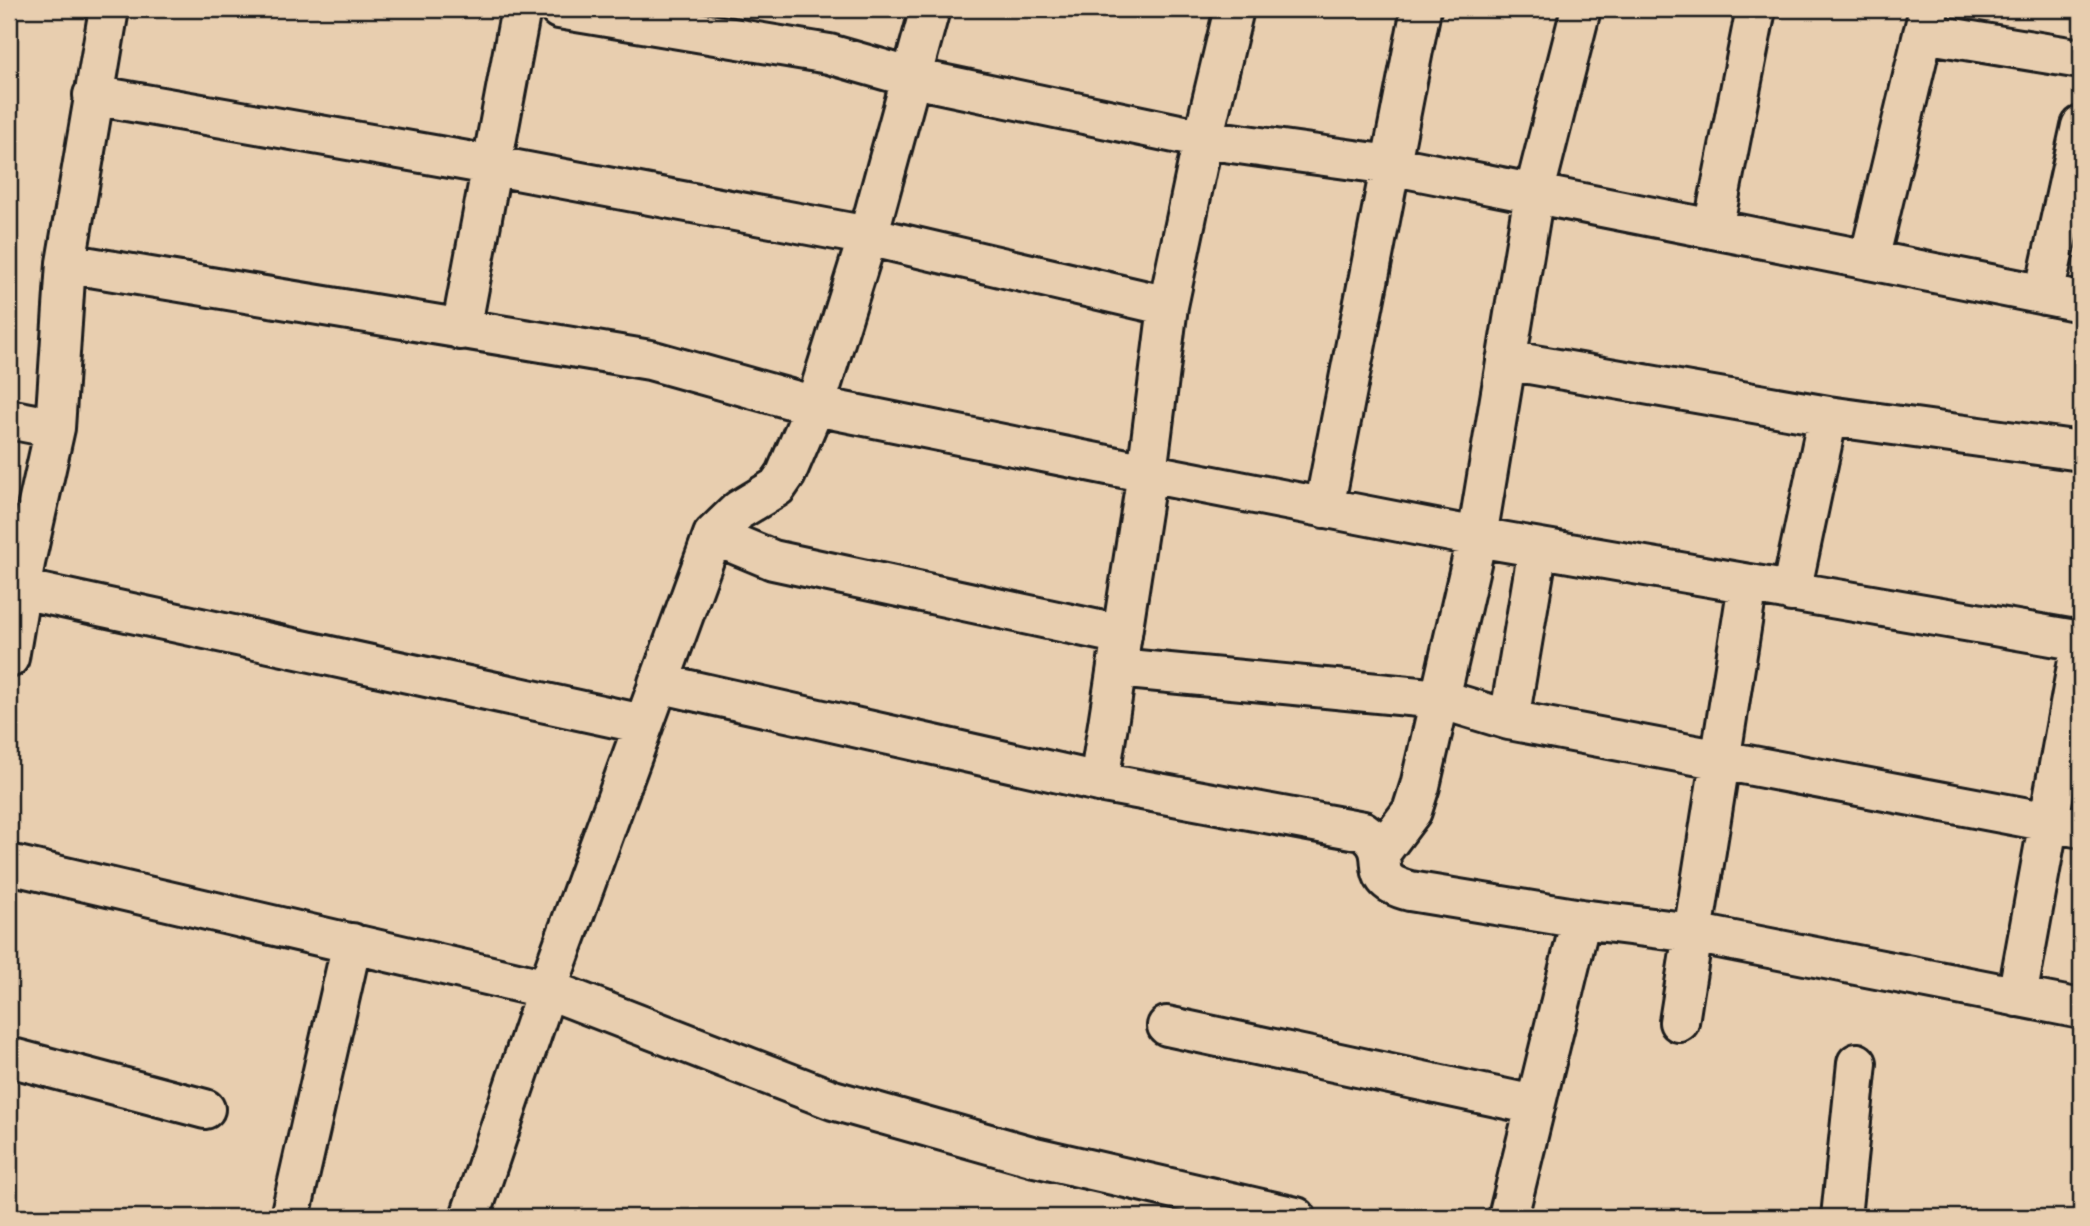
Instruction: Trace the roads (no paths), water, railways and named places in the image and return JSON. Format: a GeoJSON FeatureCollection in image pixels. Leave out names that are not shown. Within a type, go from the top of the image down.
{"type":"FeatureCollection","features":[{"type":"Feature","properties":{"kind":"street"},"geometry":{"type":"LineString","coordinates":[[9,659],[55,428],[66,262],[109,9]]}},
{"type":"Feature","properties":{"kind":"street"},"geometry":{"type":"LineString","coordinates":[[461,330],[521,9]]}},
{"type":"Feature","properties":{"kind":"street"},"geometry":{"type":"LineString","coordinates":[[559,9],[829,54],[913,78],[1203,139],[1390,165],[2081,302]]}},
{"type":"Feature","properties":{"kind":"street"},"geometry":{"type":"LineString","coordinates":[[470,1217],[547,989],[713,535],[739,510],[777,487],[786,474],[815,406],[868,236],[930,9]]}},
{"type":"Feature","properties":{"kind":"street"},"geometry":{"type":"LineString","coordinates":[[1099,782],[1147,473],[1168,306],[1234,9]]}},
{"type":"Feature","properties":{"kind":"street"},"geometry":{"type":"LineString","coordinates":[[1324,508],[1421,9]]}},
{"type":"Feature","properties":{"kind":"street"},"geometry":{"type":"LineString","coordinates":[[1381,852],[1412,811],[1440,699],[1476,537],[1534,194],[1581,9]]}},
{"type":"Feature","properties":{"kind":"street"},"geometry":{"type":"LineString","coordinates":[[1713,229],[1756,9]]}},
{"type":"Feature","properties":{"kind":"street"},"geometry":{"type":"LineString","coordinates":[[1869,260],[1926,21],[2081,59]]}},
{"type":"Feature","properties":{"kind":"street"},"geometry":{"type":"LineString","coordinates":[[93,95],[490,165],[868,236],[1168,306]]}},
{"type":"Feature","properties":{"kind":"street"},"geometry":{"type":"LineString","coordinates":[[2044,295],[2081,126]]}},
{"type":"Feature","properties":{"kind":"street"},"geometry":{"type":"LineString","coordinates":[[66,262],[650,360],[815,406],[1147,473],[1476,537],[2081,643],[2065,825],[2017,997]]}},
{"type":"Feature","properties":{"kind":"street"},"geometry":{"type":"LineString","coordinates":[[1506,360],[1828,416],[2081,451]]}},
{"type":"Feature","properties":{"kind":"street"},"geometry":{"type":"LineString","coordinates":[[1791,592],[1828,416]]}},
{"type":"Feature","properties":{"kind":"street"},"geometry":{"type":"LineString","coordinates":[[9,419],[55,428]]}},
{"type":"Feature","properties":{"kind":"street"},"geometry":{"type":"LineString","coordinates":[[713,535],[774,560],[1120,651],[1440,699],[1509,720],[2065,825]]}},
{"type":"Feature","properties":{"kind":"street"},"geometry":{"type":"LineString","coordinates":[[1509,720],[1538,548]]}},
{"type":"Feature","properties":{"kind":"street"},"geometry":{"type":"LineString","coordinates":[[1679,1022],[1748,584]]}},
{"type":"Feature","properties":{"kind":"street"},"geometry":{"type":"LineString","coordinates":[[21,589],[643,724]]}},
{"type":"Feature","properties":{"kind":"street"},"geometry":{"type":"LineString","coordinates":[[658,683],[1099,782],[1363,831],[1375,839],[1381,852],[1381,873],[1392,887],[1581,919],[1693,933],[2081,1009]]}},
{"type":"Feature","properties":{"kind":"street"},"geometry":{"type":"LineString","coordinates":[[9,864],[547,989],[833,1100],[1035,1157],[1296,1217]]}},
{"type":"Feature","properties":{"kind":"street"},"geometry":{"type":"LineString","coordinates":[[1508,1217],[1581,919]]}},
{"type":"Feature","properties":{"kind":"street"},"geometry":{"type":"LineString","coordinates":[[290,1217],[352,943]]}},
{"type":"Feature","properties":{"kind":"street"},"geometry":{"type":"LineString","coordinates":[[1167,1026],[1534,1105]]}},
{"type":"Feature","properties":{"kind":"street"},"geometry":{"type":"LineString","coordinates":[[9,1057],[205,1109]]}},
{"type":"Feature","properties":{"kind":"street"},"geometry":{"type":"LineString","coordinates":[[1841,1217],[1857,1063]]}}]}
